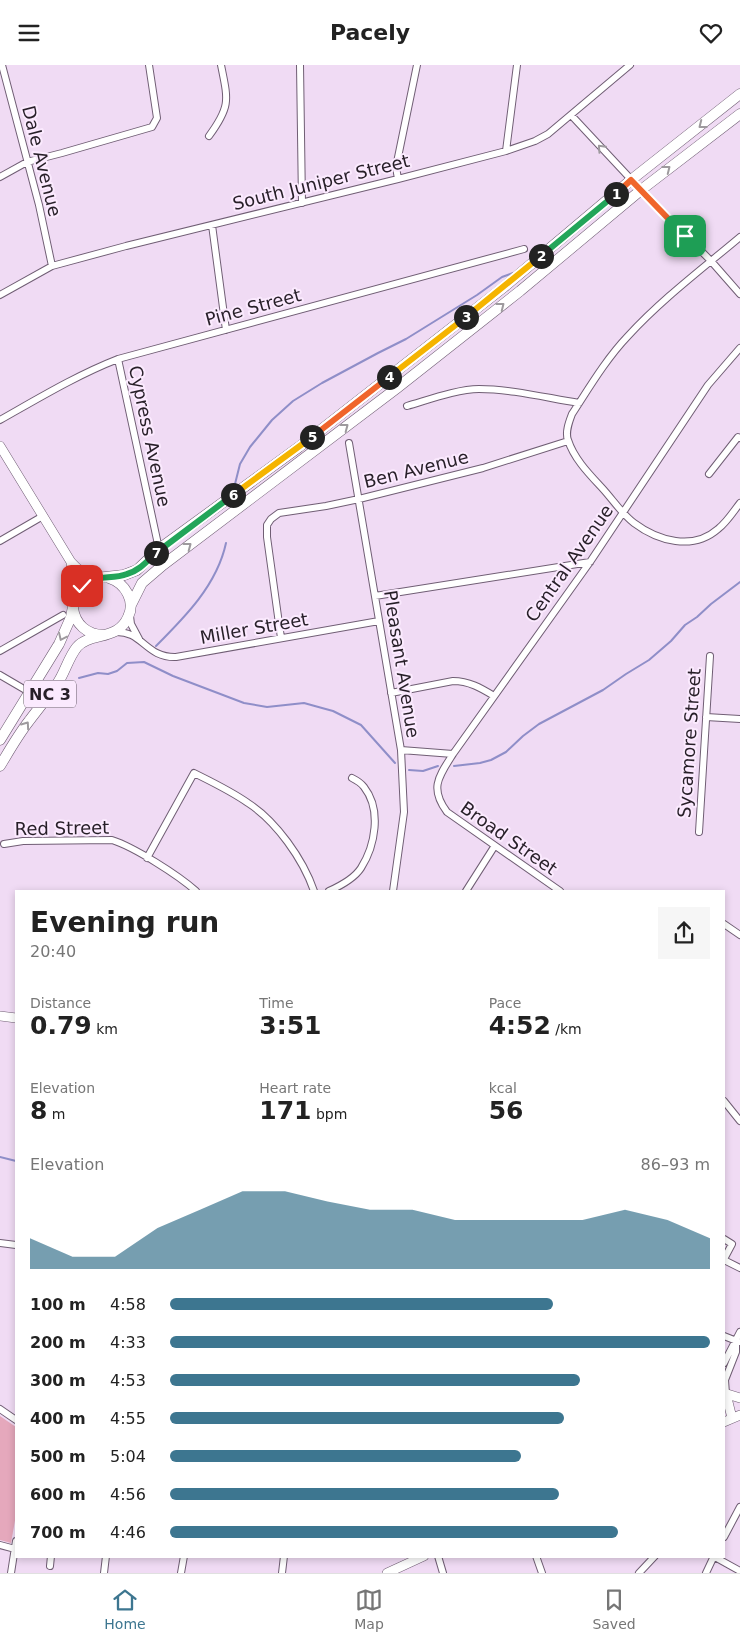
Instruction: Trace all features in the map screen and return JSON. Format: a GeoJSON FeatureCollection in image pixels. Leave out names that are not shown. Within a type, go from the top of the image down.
{"type":"FeatureCollection","features":[{"type":"Feature","properties":{"kind":"main road"},"geometry":{"type":"LineString","coordinates":[[740,95],[631,180],[504,287],[299,447],[159,549],[134,571],[108,578],[96,578],[82,586],[77,592],[74,602],[76,617],[83,628],[95,634],[111,633],[124,625],[142,583],[163,565],[520,291],[641,191],[740,114]]}},
{"type":"Feature","properties":{"kind":"main road"},"geometry":{"type":"LineString","coordinates":[[108,578],[120,583],[125,589],[129,597],[130,609]]}},
{"type":"Feature","properties":{"kind":"main road","name":"NC 3"},"geometry":{"type":"LineString","coordinates":[[0,740],[59,644],[71,617],[74,602]]}},
{"type":"Feature","properties":{"kind":"main road","name":"NC 3"},"geometry":{"type":"LineString","coordinates":[[0,767],[28,722],[56,686],[76,648],[84,642],[111,633]]}},
{"type":"Feature","properties":{"kind":"street","name":"Dale Avenue"},"geometry":{"type":"LineString","coordinates":[[2,65],[52,266]]}},
{"type":"Feature","properties":{"kind":"street"},"geometry":{"type":"LineString","coordinates":[[0,177],[27,162],[152,127],[157,118],[149,65]]}},
{"type":"Feature","properties":{"kind":"street"},"geometry":{"type":"LineString","coordinates":[[210,136],[226,109],[221,65]]}},
{"type":"Feature","properties":{"kind":"street"},"geometry":{"type":"LineString","coordinates":[[300,65],[302,203]]}},
{"type":"Feature","properties":{"kind":"street"},"geometry":{"type":"LineString","coordinates":[[398,179],[396,167],[417,65]]}},
{"type":"Feature","properties":{"kind":"street"},"geometry":{"type":"LineString","coordinates":[[506,151],[517,65]]}},
{"type":"Feature","properties":{"kind":"street","name":"South Juniper Street"},"geometry":{"type":"LineString","coordinates":[[0,295],[52,266],[398,179],[506,151],[542,139],[630,65]]}},
{"type":"Feature","properties":{"kind":"street"},"geometry":{"type":"LineString","coordinates":[[571,115],[641,191],[712,261],[740,294]]}},
{"type":"Feature","properties":{"kind":"street"},"geometry":{"type":"LineString","coordinates":[[212,225],[226,329]]}},
{"type":"Feature","properties":{"kind":"street"},"geometry":{"type":"LineString","coordinates":[[740,237],[658,305],[627,337],[579,403],[569,421],[567,435],[568,441],[584,467],[633,523],[666,540],[688,542],[700,539],[717,530],[740,503]]}},
{"type":"Feature","properties":{"kind":"street","name":"Pine Street"},"geometry":{"type":"LineString","coordinates":[[0,420],[96,367],[118,359],[524,249]]}},
{"type":"Feature","properties":{"kind":"street","name":"Central Avenue"},"geometry":{"type":"LineString","coordinates":[[453,754],[590,562],[708,385],[740,348]]}},
{"type":"Feature","properties":{"kind":"street","name":"Cypress Avenue"},"geometry":{"type":"LineString","coordinates":[[118,359],[159,549]]}},
{"type":"Feature","properties":{"kind":"street"},"geometry":{"type":"LineString","coordinates":[[407,406],[478,389],[579,403]]}},
{"type":"Feature","properties":{"kind":"street"},"geometry":{"type":"LineString","coordinates":[[709,473],[739,436]]}},
{"type":"Feature","properties":{"kind":"street","name":"Ben Avenue"},"geometry":{"type":"LineString","coordinates":[[281,638],[266,537],[267,525],[279,513],[359,499],[483,468],[568,441]]}},
{"type":"Feature","properties":{"kind":"street","name":"Pleasant Avenue"},"geometry":{"type":"LineString","coordinates":[[349,443],[401,750],[404,811],[393,890]]}},
{"type":"Feature","properties":{"kind":"street"},"geometry":{"type":"LineString","coordinates":[[0,446],[71,562],[80,571],[96,578]]}},
{"type":"Feature","properties":{"kind":"street"},"geometry":{"type":"LineString","coordinates":[[0,541],[43,516]]}},
{"type":"Feature","properties":{"kind":"street"},"geometry":{"type":"LineString","coordinates":[[71,562],[74,602]]}},
{"type":"Feature","properties":{"kind":"street"},"geometry":{"type":"LineString","coordinates":[[375,596],[590,562]]}},
{"type":"Feature","properties":{"kind":"street"},"geometry":{"type":"LineString","coordinates":[[130,609],[131,624],[139,640]]}},
{"type":"Feature","properties":{"kind":"street"},"geometry":{"type":"LineString","coordinates":[[0,651],[63,615]]}},
{"type":"Feature","properties":{"kind":"street","name":"Miller Street"},"geometry":{"type":"LineString","coordinates":[[111,633],[127,633],[139,640],[155,654],[172,657],[380,621]]}},
{"type":"Feature","properties":{"kind":"street","name":"Sycamore Street"},"geometry":{"type":"LineString","coordinates":[[699,833],[710,656]]}},
{"type":"Feature","properties":{"kind":"street"},"geometry":{"type":"LineString","coordinates":[[0,675],[29,692]]}},
{"type":"Feature","properties":{"kind":"street"},"geometry":{"type":"LineString","coordinates":[[391,693],[463,681],[479,686],[494,696]]}},
{"type":"Feature","properties":{"kind":"street"},"geometry":{"type":"LineString","coordinates":[[706,717],[740,719]]}},
{"type":"Feature","properties":{"kind":"street"},"geometry":{"type":"LineString","coordinates":[[401,750],[453,754]]}},
{"type":"Feature","properties":{"kind":"street","name":"Broad Street"},"geometry":{"type":"LineString","coordinates":[[453,754],[440,775],[437,785],[437,796],[442,805],[451,816],[558,890]]}},
{"type":"Feature","properties":{"kind":"street"},"geometry":{"type":"LineString","coordinates":[[147,858],[194,773],[238,796],[257,809],[291,847],[306,872],[314,890]]}},
{"type":"Feature","properties":{"kind":"street"},"geometry":{"type":"LineString","coordinates":[[331,890],[346,883],[360,870],[371,846],[376,820],[372,802],[364,787],[352,777]]}},
{"type":"Feature","properties":{"kind":"street","name":"Red Street"},"geometry":{"type":"LineString","coordinates":[[4,844],[23,841],[107,839],[120,843],[147,858],[195,890]]}},
{"type":"Feature","properties":{"kind":"street"},"geometry":{"type":"LineString","coordinates":[[467,890],[494,847]]}},
{"type":"Feature","properties":{"kind":"street"},"geometry":{"type":"LineString","coordinates":[[725,926],[740,935]]}},
{"type":"Feature","properties":{"kind":"street"},"geometry":{"type":"LineString","coordinates":[[0,1017],[15,1018]]}},
{"type":"Feature","properties":{"kind":"street"},"geometry":{"type":"LineString","coordinates":[[725,1102],[740,1121]]}},
{"type":"Feature","properties":{"kind":"street"},"geometry":{"type":"LineString","coordinates":[[725,1240],[732,1244],[725,1257]]}},
{"type":"Feature","properties":{"kind":"street"},"geometry":{"type":"LineString","coordinates":[[0,1243],[15,1245]]}},
{"type":"Feature","properties":{"kind":"street"},"geometry":{"type":"LineString","coordinates":[[725,1260],[740,1268]]}},
{"type":"Feature","properties":{"kind":"street"},"geometry":{"type":"LineString","coordinates":[[729,1417],[725,1394],[725,1380],[736,1353],[740,1332]]}},
{"type":"Feature","properties":{"kind":"street"},"geometry":{"type":"LineString","coordinates":[[725,1336],[738,1342]]}},
{"type":"Feature","properties":{"kind":"street"},"geometry":{"type":"LineString","coordinates":[[725,1362],[738,1342]]}},
{"type":"Feature","properties":{"kind":"street"},"geometry":{"type":"LineString","coordinates":[[725,1394],[740,1398]]}},
{"type":"Feature","properties":{"kind":"street"},"geometry":{"type":"LineString","coordinates":[[0,1409],[15,1419]]}},
{"type":"Feature","properties":{"kind":"street"},"geometry":{"type":"LineString","coordinates":[[725,1535],[740,1507]]}},
{"type":"Feature","properties":{"kind":"street"},"geometry":{"type":"LineString","coordinates":[[0,1545],[15,1549],[11,1573]]}},
{"type":"Feature","properties":{"kind":"street"},"geometry":{"type":"LineString","coordinates":[[50,1566],[51,1558]]}},
{"type":"Feature","properties":{"kind":"street"},"geometry":{"type":"LineString","coordinates":[[104,1573],[106,1558]]}},
{"type":"Feature","properties":{"kind":"street"},"geometry":{"type":"LineString","coordinates":[[181,1573],[184,1558]]}},
{"type":"Feature","properties":{"kind":"street"},"geometry":{"type":"LineString","coordinates":[[282,1573],[284,1558]]}},
{"type":"Feature","properties":{"kind":"street"},"geometry":{"type":"LineString","coordinates":[[387,1573],[420,1558]]}},
{"type":"Feature","properties":{"kind":"street"},"geometry":{"type":"LineString","coordinates":[[439,1558],[443,1573]]}},
{"type":"Feature","properties":{"kind":"street"},"geometry":{"type":"LineString","coordinates":[[537,1558],[542,1573]]}},
{"type":"Feature","properties":{"kind":"street"},"geometry":{"type":"LineString","coordinates":[[639,1573],[653,1558]]}},
{"type":"Feature","properties":{"kind":"street"},"geometry":{"type":"LineString","coordinates":[[706,1573],[712,1558]]}},
{"type":"Feature","properties":{"kind":"street"},"geometry":{"type":"LineString","coordinates":[[717,1558],[740,1571]]}},
{"type":"Feature","properties":{"kind":"shaded area"},"geometry":{"type":"Polygon","coordinates":[[[0,1416],[15,1426],[15,1521],[11,1543],[0,1540],[0,1416]]]}},
{"type":"Feature","properties":{"kind":"waterway"},"geometry":{"type":"LineString","coordinates":[[235,484],[240,464],[250,447],[272,420],[293,401],[322,383],[406,339],[477,295],[502,277],[513,273]]}},
{"type":"Feature","properties":{"kind":"waterway"},"geometry":{"type":"LineString","coordinates":[[156,646],[189,612],[208,586],[222,558],[226,543]]}},
{"type":"Feature","properties":{"kind":"waterway"},"geometry":{"type":"LineString","coordinates":[[454,766],[491,760],[506,752],[539,724],[603,690],[649,660],[671,641],[685,625],[740,582]]}},
{"type":"Feature","properties":{"kind":"waterway"},"geometry":{"type":"LineString","coordinates":[[79,678],[98,673],[108,674],[117,671],[127,663],[144,662],[173,676],[244,703],[267,707],[304,703],[333,711],[361,725],[395,763]]}},
{"type":"Feature","properties":{"kind":"waterway"},"geometry":{"type":"LineString","coordinates":[[409,770],[423,771],[438,766]]}},
{"type":"Feature","properties":{"kind":"waterway"},"geometry":{"type":"LineString","coordinates":[[0,1157],[15,1161]]}},
{"type":"Feature","properties":{"kind":"route"},"geometry":{"type":"LineString","coordinates":[[82,586],[96,578],[124,575],[137,570],[159,549],[299,447],[504,287],[631,180],[685,236]]}}]}
